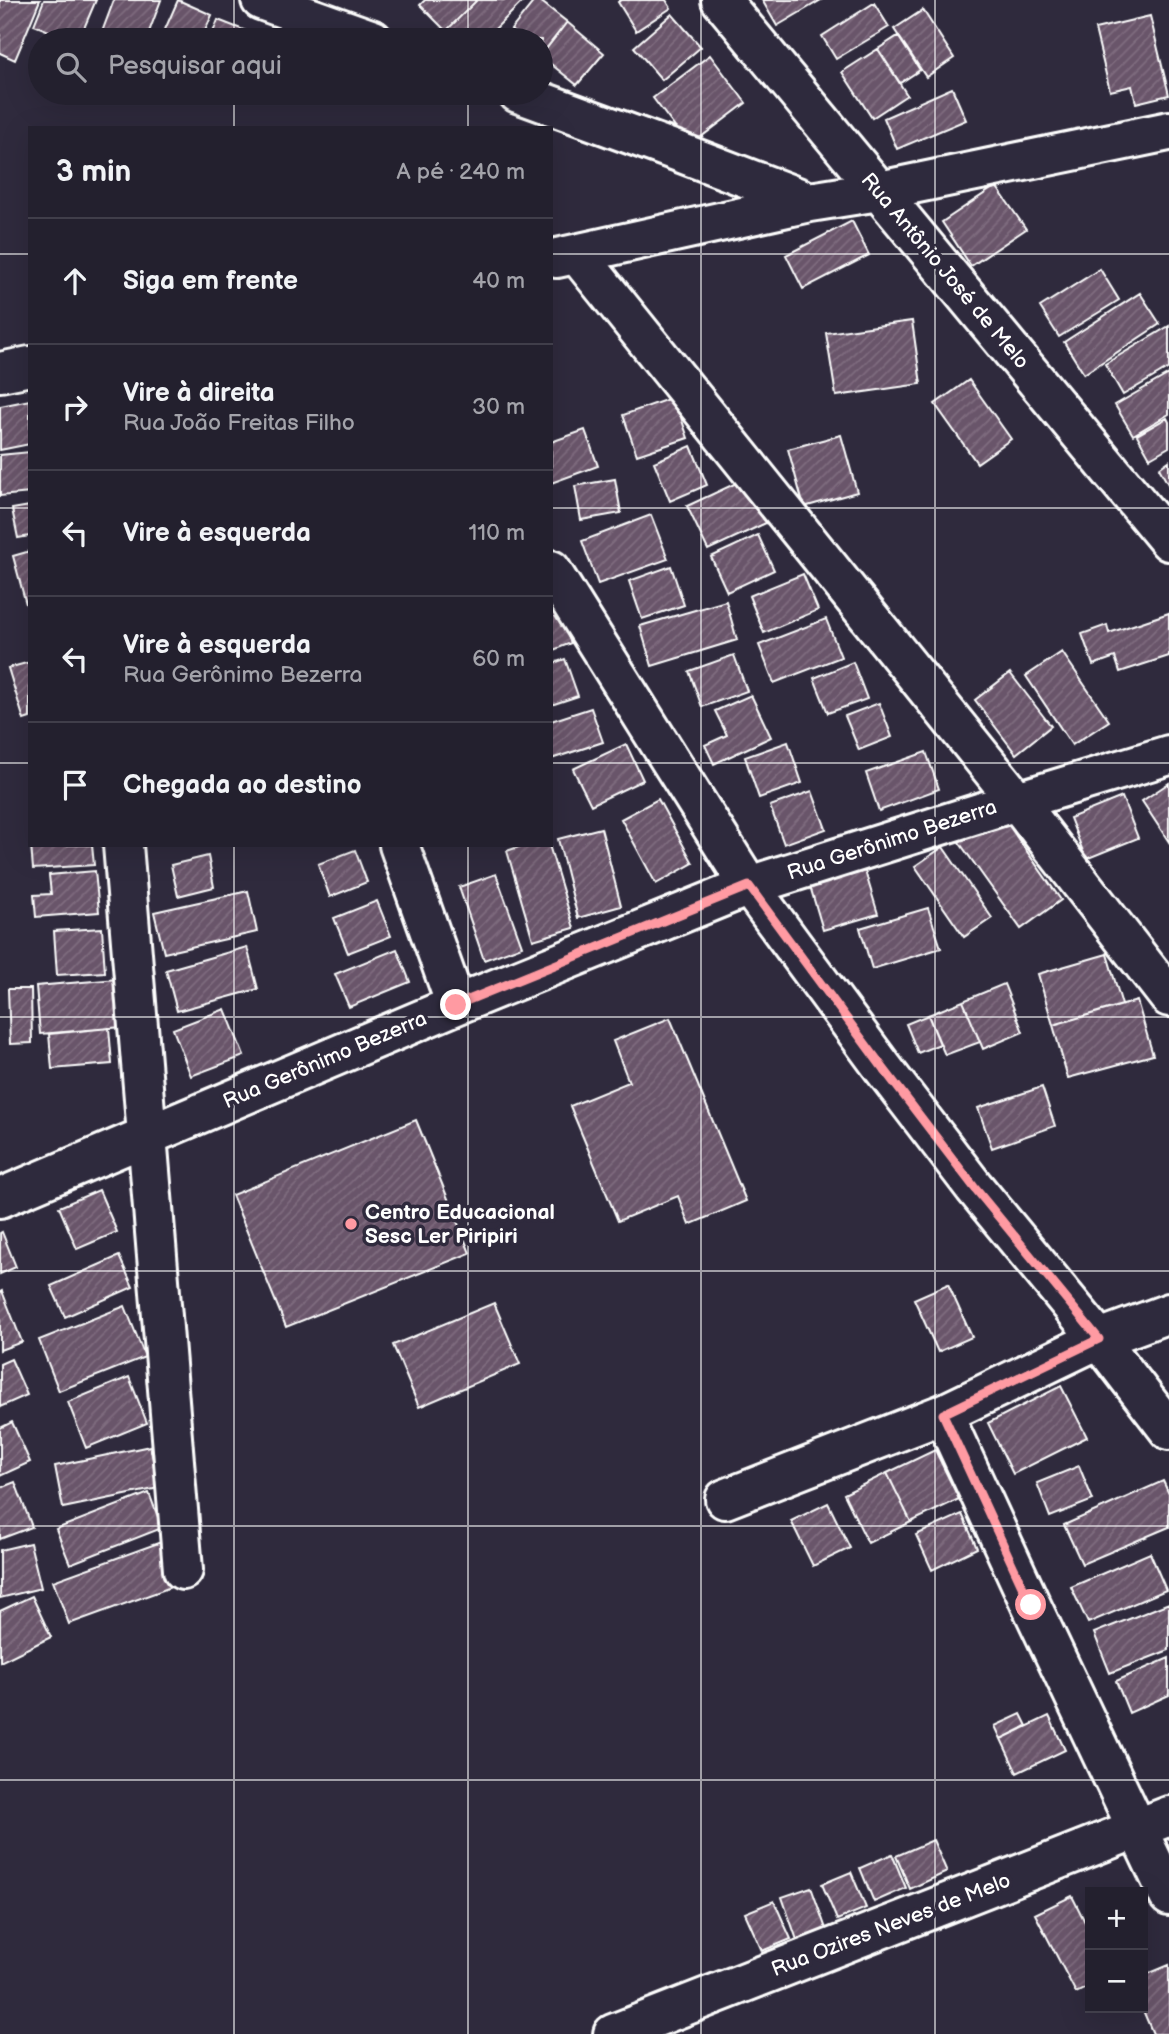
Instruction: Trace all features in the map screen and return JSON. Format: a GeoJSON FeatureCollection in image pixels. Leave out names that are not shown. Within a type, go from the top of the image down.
{"type":"FeatureCollection","features":[{"type":"Feature","properties":{"kind":"street"},"geometry":{"type":"LineString","coordinates":[[261,0],[339,28]]}},
{"type":"Feature","properties":{"kind":"street","name":"Rua Antônio José de Melo"},"geometry":{"type":"LineString","coordinates":[[721,0],[1169,541]]}},
{"type":"Feature","properties":{"kind":"street"},"geometry":{"type":"LineString","coordinates":[[550,105],[810,202]]}},
{"type":"Feature","properties":{"kind":"street"},"geometry":{"type":"LineString","coordinates":[[1169,131],[879,191],[810,202],[564,256],[1017,801],[1169,997]]}},
{"type":"Feature","properties":{"kind":"street"},"geometry":{"type":"LineString","coordinates":[[0,372],[28,366]]}},
{"type":"Feature","properties":{"kind":"street"},"geometry":{"type":"LineString","coordinates":[[553,573],[749,886],[974,1187],[1099,1339],[1169,1430]]}},
{"type":"Feature","properties":{"kind":"street","name":"Rua Gerônimo Bezerra"},"geometry":{"type":"LineString","coordinates":[[0,1198],[456,1005],[749,886],[1169,755]]}},
{"type":"Feature","properties":{"kind":"street"},"geometry":{"type":"LineString","coordinates":[[124,847],[183,1570]]}},
{"type":"Feature","properties":{"kind":"street"},"geometry":{"type":"LineString","coordinates":[[400,847],[456,1005]]}},
{"type":"Feature","properties":{"kind":"street"},"geometry":{"type":"LineString","coordinates":[[725,1499],[943,1414],[1099,1339],[1169,1313]]}},
{"type":"Feature","properties":{"kind":"street"},"geometry":{"type":"LineString","coordinates":[[943,1414],[1031,1605],[1153,1822],[1169,1896]]}},
{"type":"Feature","properties":{"kind":"street","name":"Rua Ozires Neves de Melo"},"geometry":{"type":"LineString","coordinates":[[613,2034],[1153,1822]]}},
{"type":"Feature","properties":{"kind":"building"},"geometry":{"type":"Polygon","coordinates":[[[0,0],[40,0],[15,60],[0,53],[0,0]]]}},
{"type":"Feature","properties":{"kind":"building"},"geometry":{"type":"Polygon","coordinates":[[[44,0],[96,0],[84,28],[41,28],[34,25],[44,0]]]}},
{"type":"Feature","properties":{"kind":"building"},"geometry":{"type":"Polygon","coordinates":[[[114,0],[161,0],[150,28],[104,28],[114,0]]]}},
{"type":"Feature","properties":{"kind":"building"},"geometry":{"type":"Polygon","coordinates":[[[178,0],[212,15],[206,28],[166,28],[178,0]]]}},
{"type":"Feature","properties":{"kind":"building"},"geometry":{"type":"Polygon","coordinates":[[[425,0],[477,0],[449,28],[443,28],[420,5],[425,0]]]}},
{"type":"Feature","properties":{"kind":"building"},"geometry":{"type":"Polygon","coordinates":[[[477,0],[524,0],[496,28],[449,28],[477,0]]]}},
{"type":"Feature","properties":{"kind":"building"},"geometry":{"type":"Polygon","coordinates":[[[535,0],[539,0],[567,22],[553,40],[553,28],[513,28],[535,0]]]}},
{"type":"Feature","properties":{"kind":"building"},"geometry":{"type":"Polygon","coordinates":[[[666,0],[671,8],[636,31],[618,2],[666,0]]]}},
{"type":"Feature","properties":{"kind":"building"},"geometry":{"type":"Polygon","coordinates":[[[762,0],[821,0],[777,26],[762,0]]]}},
{"type":"Feature","properties":{"kind":"building"},"geometry":{"type":"Polygon","coordinates":[[[874,3],[889,27],[836,59],[822,36],[874,3]]]}},
{"type":"Feature","properties":{"kind":"building"},"geometry":{"type":"Polygon","coordinates":[[[923,10],[954,58],[926,77],[894,29],[923,10]]]}},
{"type":"Feature","properties":{"kind":"building"},"geometry":{"type":"Polygon","coordinates":[[[672,14],[701,47],[662,80],[634,47],[672,14]]]}},
{"type":"Feature","properties":{"kind":"building"},"geometry":{"type":"Polygon","coordinates":[[[1150,16],[1169,95],[1136,103],[1132,86],[1110,91],[1095,29],[1150,16]]]}},
{"type":"Feature","properties":{"kind":"building"},"geometry":{"type":"Polygon","coordinates":[[[218,20],[238,28],[215,28],[218,20]]]}},
{"type":"Feature","properties":{"kind":"building"},"geometry":{"type":"Polygon","coordinates":[[[567,22],[604,53],[577,85],[553,66],[553,40],[567,22]]]}},
{"type":"Feature","properties":{"kind":"building"},"geometry":{"type":"Polygon","coordinates":[[[898,36],[920,70],[900,83],[878,49],[898,36]]]}},
{"type":"Feature","properties":{"kind":"building"},"geometry":{"type":"Polygon","coordinates":[[[878,49],[907,95],[872,118],[842,72],[878,49]]]}},
{"type":"Feature","properties":{"kind":"building"},"geometry":{"type":"Polygon","coordinates":[[[710,55],[746,103],[689,146],[653,98],[710,55]]]}},
{"type":"Feature","properties":{"kind":"building"},"geometry":{"type":"Polygon","coordinates":[[[952,88],[966,120],[897,149],[884,118],[952,88]]]}},
{"type":"Feature","properties":{"kind":"building"},"geometry":{"type":"Polygon","coordinates":[[[996,186],[1026,229],[971,266],[942,222],[996,186]]]}},
{"type":"Feature","properties":{"kind":"building"},"geometry":{"type":"Polygon","coordinates":[[[852,221],[869,255],[803,289],[786,255],[852,221]]]}},
{"type":"Feature","properties":{"kind":"building"},"geometry":{"type":"Polygon","coordinates":[[[1100,269],[1119,300],[1059,337],[1040,307],[1100,269]]]}},
{"type":"Feature","properties":{"kind":"building"},"geometry":{"type":"Polygon","coordinates":[[[1140,293],[1160,324],[1084,374],[1064,342],[1140,293]]]}},
{"type":"Feature","properties":{"kind":"building"},"geometry":{"type":"Polygon","coordinates":[[[912,321],[921,384],[836,396],[826,333],[912,321]]]}},
{"type":"Feature","properties":{"kind":"building"},"geometry":{"type":"Polygon","coordinates":[[[1169,326],[1169,368],[1123,395],[1105,364],[1169,326]]]}},
{"type":"Feature","properties":{"kind":"building"},"geometry":{"type":"Polygon","coordinates":[[[1169,374],[1169,414],[1133,435],[1115,405],[1169,374]]]}},
{"type":"Feature","properties":{"kind":"building"},"geometry":{"type":"Polygon","coordinates":[[[969,380],[1011,439],[977,463],[935,404],[969,380]]]}},
{"type":"Feature","properties":{"kind":"building"},"geometry":{"type":"Polygon","coordinates":[[[674,397],[688,438],[637,455],[623,415],[674,397]]]}},
{"type":"Feature","properties":{"kind":"building"},"geometry":{"type":"Polygon","coordinates":[[[28,400],[28,444],[0,450],[0,406],[28,400]]]}},
{"type":"Feature","properties":{"kind":"building"},"geometry":{"type":"Polygon","coordinates":[[[1167,418],[1169,447],[1150,458],[1137,435],[1167,418]]]}},
{"type":"Feature","properties":{"kind":"building"},"geometry":{"type":"Polygon","coordinates":[[[585,430],[598,466],[553,482],[553,441],[585,430]]]}},
{"type":"Feature","properties":{"kind":"building"},"geometry":{"type":"Polygon","coordinates":[[[841,435],[857,492],[804,507],[788,449],[841,435]]]}},
{"type":"Feature","properties":{"kind":"building"},"geometry":{"type":"Polygon","coordinates":[[[691,446],[707,485],[670,501],[654,462],[691,446]]]}},
{"type":"Feature","properties":{"kind":"building"},"geometry":{"type":"Polygon","coordinates":[[[28,452],[28,493],[0,496],[0,455],[28,452]]]}},
{"type":"Feature","properties":{"kind":"building"},"geometry":{"type":"Polygon","coordinates":[[[1169,461],[1169,486],[1159,468],[1169,461]]]}},
{"type":"Feature","properties":{"kind":"building"},"geometry":{"type":"Polygon","coordinates":[[[747,478],[768,522],[708,550],[687,506],[747,478]]]}},
{"type":"Feature","properties":{"kind":"building"},"geometry":{"type":"Polygon","coordinates":[[[615,479],[621,513],[581,520],[575,486],[615,479]]]}},
{"type":"Feature","properties":{"kind":"building"},"geometry":{"type":"Polygon","coordinates":[[[28,506],[28,536],[18,538],[12,509],[28,506]]]}},
{"type":"Feature","properties":{"kind":"building"},"geometry":{"type":"Polygon","coordinates":[[[651,515],[668,559],[598,584],[582,541],[651,515]]]}},
{"type":"Feature","properties":{"kind":"building"},"geometry":{"type":"Polygon","coordinates":[[[758,535],[774,570],[727,592],[711,557],[758,535]]]}},
{"type":"Feature","properties":{"kind":"building"},"geometry":{"type":"Polygon","coordinates":[[[28,552],[28,604],[26,604],[13,556],[28,552]]]}},
{"type":"Feature","properties":{"kind":"building"},"geometry":{"type":"Polygon","coordinates":[[[671,566],[684,605],[642,619],[629,581],[671,566]]]}},
{"type":"Feature","properties":{"kind":"building"},"geometry":{"type":"Polygon","coordinates":[[[803,574],[818,610],[764,633],[749,596],[803,574]]]}},
{"type":"Feature","properties":{"kind":"building"},"geometry":{"type":"Polygon","coordinates":[[[726,601],[737,640],[652,666],[640,626],[726,601]]]}},
{"type":"Feature","properties":{"kind":"building"},"geometry":{"type":"Polygon","coordinates":[[[557,609],[571,643],[553,650],[553,611],[557,609]]]}},
{"type":"Feature","properties":{"kind":"building"},"geometry":{"type":"Polygon","coordinates":[[[1169,613],[1169,656],[1120,672],[1115,657],[1093,665],[1082,634],[1107,625],[1109,633],[1169,613]]]}},
{"type":"Feature","properties":{"kind":"building"},"geometry":{"type":"Polygon","coordinates":[[[826,619],[841,657],[774,683],[759,645],[826,619]]]}},
{"type":"Feature","properties":{"kind":"building"},"geometry":{"type":"Polygon","coordinates":[[[1062,652],[1109,721],[1072,745],[1026,676],[1062,652]]]}},
{"type":"Feature","properties":{"kind":"building"},"geometry":{"type":"Polygon","coordinates":[[[734,655],[747,691],[702,707],[689,671],[734,655]]]}},
{"type":"Feature","properties":{"kind":"building"},"geometry":{"type":"Polygon","coordinates":[[[565,659],[578,696],[553,704],[553,663],[565,659]]]}},
{"type":"Feature","properties":{"kind":"building"},"geometry":{"type":"Polygon","coordinates":[[[853,662],[867,699],[828,713],[814,678],[853,662]]]}},
{"type":"Feature","properties":{"kind":"building"},"geometry":{"type":"Polygon","coordinates":[[[28,663],[28,719],[24,720],[8,668],[28,663]]]}},
{"type":"Feature","properties":{"kind":"building"},"geometry":{"type":"Polygon","coordinates":[[[1010,673],[1051,726],[1016,754],[975,700],[1010,673]]]}},
{"type":"Feature","properties":{"kind":"building"},"geometry":{"type":"Polygon","coordinates":[[[751,695],[771,737],[714,764],[705,745],[727,735],[715,711],[751,695]]]}},
{"type":"Feature","properties":{"kind":"building"},"geometry":{"type":"Polygon","coordinates":[[[879,703],[892,737],[859,750],[845,716],[879,703]]]}},
{"type":"Feature","properties":{"kind":"building"},"geometry":{"type":"Polygon","coordinates":[[[591,708],[603,742],[553,758],[553,720],[591,708]]]}},
{"type":"Feature","properties":{"kind":"building"},"geometry":{"type":"Polygon","coordinates":[[[788,742],[802,783],[759,798],[745,757],[788,742]]]}},
{"type":"Feature","properties":{"kind":"building"},"geometry":{"type":"Polygon","coordinates":[[[626,744],[643,780],[591,805],[573,769],[626,744]]]}},
{"type":"Feature","properties":{"kind":"building"},"geometry":{"type":"Polygon","coordinates":[[[926,752],[939,789],[879,811],[866,773],[926,752]]]}},
{"type":"Feature","properties":{"kind":"building"},"geometry":{"type":"Polygon","coordinates":[[[1169,783],[1169,842],[1142,801],[1169,783]]]}},
{"type":"Feature","properties":{"kind":"building"},"geometry":{"type":"Polygon","coordinates":[[[812,791],[826,829],[784,844],[770,806],[812,791]]]}},
{"type":"Feature","properties":{"kind":"building"},"geometry":{"type":"Polygon","coordinates":[[[1122,797],[1138,838],[1086,859],[1070,818],[1122,797]]]}},
{"type":"Feature","properties":{"kind":"building"},"geometry":{"type":"Polygon","coordinates":[[[658,799],[693,863],[656,884],[621,819],[658,799]]]}},
{"type":"Feature","properties":{"kind":"building"},"geometry":{"type":"Polygon","coordinates":[[[1000,813],[1061,900],[1021,929],[959,842],[1000,813]]]}},
{"type":"Feature","properties":{"kind":"building"},"geometry":{"type":"Polygon","coordinates":[[[601,828],[621,906],[578,918],[558,839],[601,828]]]}},
{"type":"Feature","properties":{"kind":"building"},"geometry":{"type":"Polygon","coordinates":[[[31,847],[92,847],[94,865],[33,869],[31,847]]]}},
{"type":"Feature","properties":{"kind":"building"},"geometry":{"type":"Polygon","coordinates":[[[518,847],[550,847],[574,928],[533,940],[507,851],[518,847]]]}},
{"type":"Feature","properties":{"kind":"building"},"geometry":{"type":"Polygon","coordinates":[[[943,847],[992,918],[964,937],[915,866],[943,847]]]}},
{"type":"Feature","properties":{"kind":"building"},"geometry":{"type":"Polygon","coordinates":[[[355,850],[367,882],[330,897],[318,864],[355,850]]]}},
{"type":"Feature","properties":{"kind":"building"},"geometry":{"type":"Polygon","coordinates":[[[208,856],[214,887],[178,896],[171,865],[208,856]]]}},
{"type":"Feature","properties":{"kind":"building"},"geometry":{"type":"Polygon","coordinates":[[[95,871],[99,912],[36,917],[34,895],[51,894],[49,875],[95,871]]]}},
{"type":"Feature","properties":{"kind":"building"},"geometry":{"type":"Polygon","coordinates":[[[865,871],[878,914],[823,930],[810,886],[865,871]]]}},
{"type":"Feature","properties":{"kind":"building"},"geometry":{"type":"Polygon","coordinates":[[[496,874],[522,946],[484,960],[459,887],[496,874]]]}},
{"type":"Feature","properties":{"kind":"building"},"geometry":{"type":"Polygon","coordinates":[[[248,891],[257,932],[164,953],[154,912],[248,891]]]}},
{"type":"Feature","properties":{"kind":"building"},"geometry":{"type":"Polygon","coordinates":[[[377,901],[391,936],[348,953],[334,918],[377,901]]]}},
{"type":"Feature","properties":{"kind":"building"},"geometry":{"type":"Polygon","coordinates":[[[928,908],[941,948],[872,969],[860,928],[928,908]]]}},
{"type":"Feature","properties":{"kind":"building"},"geometry":{"type":"Polygon","coordinates":[[[102,928],[105,972],[57,975],[54,931],[102,928]]]}},
{"type":"Feature","properties":{"kind":"building"},"geometry":{"type":"Polygon","coordinates":[[[247,947],[258,989],[177,1011],[166,970],[247,947]]]}},
{"type":"Feature","properties":{"kind":"building"},"geometry":{"type":"Polygon","coordinates":[[[397,949],[410,982],[349,1007],[335,974],[397,949]]]}},
{"type":"Feature","properties":{"kind":"building"},"geometry":{"type":"Polygon","coordinates":[[[1107,954],[1122,1005],[1053,1025],[1038,974],[1107,954]]]}},
{"type":"Feature","properties":{"kind":"building"},"geometry":{"type":"Polygon","coordinates":[[[117,979],[122,1027],[40,1034],[36,986],[117,979]]]}},
{"type":"Feature","properties":{"kind":"building"},"geometry":{"type":"Polygon","coordinates":[[[1004,984],[1023,1032],[983,1049],[963,1001],[1004,984]]]}},
{"type":"Feature","properties":{"kind":"building"},"geometry":{"type":"Polygon","coordinates":[[[8,989],[31,989],[32,1043],[10,1044],[8,989]]]}},
{"type":"Feature","properties":{"kind":"building"},"geometry":{"type":"Polygon","coordinates":[[[963,1001],[980,1042],[945,1055],[928,1015],[963,1001]]]}},
{"type":"Feature","properties":{"kind":"building"},"geometry":{"type":"Polygon","coordinates":[[[1137,1001],[1153,1055],[1068,1078],[1053,1025],[1137,1001]]]}},
{"type":"Feature","properties":{"kind":"building"},"geometry":{"type":"Polygon","coordinates":[[[225,1009],[244,1056],[191,1076],[173,1029],[225,1009]]]}},
{"type":"Feature","properties":{"kind":"building"},"geometry":{"type":"Polygon","coordinates":[[[928,1015],[940,1044],[918,1053],[906,1024],[928,1015]]]}},
{"type":"Feature","properties":{"kind":"building"},"geometry":{"type":"Polygon","coordinates":[[[670,1018],[746,1201],[689,1225],[678,1196],[618,1221],[570,1106],[629,1082],[613,1041],[670,1018]]]}},
{"type":"Feature","properties":{"kind":"building"},"geometry":{"type":"Polygon","coordinates":[[[109,1028],[112,1064],[52,1069],[49,1034],[109,1028]]]}},
{"type":"Feature","properties":{"kind":"building"},"geometry":{"type":"Polygon","coordinates":[[[1042,1087],[1055,1126],[992,1148],[978,1108],[1042,1087]]]}},
{"type":"Feature","properties":{"kind":"building","name":"Centro Educacional Sesc Ler Piripiri"},"geometry":{"type":"Polygon","coordinates":[[[416,1120],[470,1253],[286,1327],[232,1195],[416,1120]]]}},
{"type":"Feature","properties":{"kind":"building"},"geometry":{"type":"Polygon","coordinates":[[[99,1190],[117,1232],[77,1249],[59,1207],[99,1190]]]}},
{"type":"Feature","properties":{"kind":"building"},"geometry":{"type":"Polygon","coordinates":[[[2,1232],[16,1267],[0,1274],[0,1233],[2,1232]]]}},
{"type":"Feature","properties":{"kind":"building"},"geometry":{"type":"Polygon","coordinates":[[[119,1256],[133,1287],[65,1317],[51,1286],[119,1256]]]}},
{"type":"Feature","properties":{"kind":"building"},"geometry":{"type":"Polygon","coordinates":[[[948,1284],[972,1337],[938,1352],[914,1299],[948,1284]]]}},
{"type":"Feature","properties":{"kind":"building"},"geometry":{"type":"Polygon","coordinates":[[[2,1291],[22,1342],[0,1350],[0,1292],[2,1291]]]}},
{"type":"Feature","properties":{"kind":"building"},"geometry":{"type":"Polygon","coordinates":[[[494,1303],[520,1364],[419,1407],[393,1345],[494,1303]]]}},
{"type":"Feature","properties":{"kind":"building"},"geometry":{"type":"Polygon","coordinates":[[[125,1306],[145,1357],[59,1391],[39,1340],[125,1306]]]}},
{"type":"Feature","properties":{"kind":"building"},"geometry":{"type":"Polygon","coordinates":[[[11,1359],[27,1395],[0,1407],[0,1364],[11,1359]]]}},
{"type":"Feature","properties":{"kind":"building"},"geometry":{"type":"Polygon","coordinates":[[[129,1377],[147,1423],[86,1448],[68,1402],[129,1377]]]}},
{"type":"Feature","properties":{"kind":"building"},"geometry":{"type":"Polygon","coordinates":[[[1061,1386],[1087,1437],[1013,1474],[988,1423],[1061,1386]]]}},
{"type":"Feature","properties":{"kind":"building"},"geometry":{"type":"Polygon","coordinates":[[[12,1422],[30,1462],[0,1476],[0,1428],[12,1422]]]}},
{"type":"Feature","properties":{"kind":"building"},"geometry":{"type":"Polygon","coordinates":[[[150,1446],[159,1488],[63,1508],[55,1466],[150,1446]]]}},
{"type":"Feature","properties":{"kind":"building"},"geometry":{"type":"Polygon","coordinates":[[[935,1450],[959,1499],[911,1522],[887,1473],[935,1450]]]}},
{"type":"Feature","properties":{"kind":"building"},"geometry":{"type":"Polygon","coordinates":[[[1079,1466],[1093,1500],[1050,1517],[1037,1483],[1079,1466]]]}},
{"type":"Feature","properties":{"kind":"building"},"geometry":{"type":"Polygon","coordinates":[[[887,1473],[911,1522],[868,1543],[844,1494],[887,1473]]]}},
{"type":"Feature","properties":{"kind":"building"},"geometry":{"type":"Polygon","coordinates":[[[1163,1481],[1169,1494],[1169,1527],[1082,1564],[1064,1525],[1163,1481]]]}},
{"type":"Feature","properties":{"kind":"building"},"geometry":{"type":"Polygon","coordinates":[[[15,1482],[32,1527],[0,1539],[0,1488],[15,1482]]]}},
{"type":"Feature","properties":{"kind":"building"},"geometry":{"type":"Polygon","coordinates":[[[149,1493],[162,1528],[70,1564],[56,1529],[149,1493]]]}},
{"type":"Feature","properties":{"kind":"building"},"geometry":{"type":"Polygon","coordinates":[[[828,1503],[850,1548],[813,1566],[791,1521],[828,1503]]]}},
{"type":"Feature","properties":{"kind":"building"},"geometry":{"type":"Polygon","coordinates":[[[962,1514],[977,1548],[932,1570],[916,1535],[962,1514]]]}},
{"type":"Feature","properties":{"kind":"building"},"geometry":{"type":"Polygon","coordinates":[[[161,1542],[177,1585],[69,1624],[53,1581],[161,1542]]]}},
{"type":"Feature","properties":{"kind":"building"},"geometry":{"type":"Polygon","coordinates":[[[30,1543],[41,1588],[0,1598],[0,1550],[30,1543]]]}},
{"type":"Feature","properties":{"kind":"building"},"geometry":{"type":"Polygon","coordinates":[[[1150,1553],[1166,1590],[1088,1623],[1071,1587],[1150,1553]]]}},
{"type":"Feature","properties":{"kind":"building"},"geometry":{"type":"Polygon","coordinates":[[[32,1596],[51,1637],[0,1662],[0,1611],[32,1596]]]}},
{"type":"Feature","properties":{"kind":"building"},"geometry":{"type":"Polygon","coordinates":[[[1169,1603],[1169,1650],[1110,1673],[1094,1633],[1169,1603]]]}},
{"type":"Feature","properties":{"kind":"building"},"geometry":{"type":"Polygon","coordinates":[[[1169,1658],[1169,1695],[1129,1713],[1116,1681],[1169,1658]]]}},
{"type":"Feature","properties":{"kind":"building"},"geometry":{"type":"Polygon","coordinates":[[[1021,1714],[1027,1726],[1001,1739],[995,1726],[1021,1714]]]}},
{"type":"Feature","properties":{"kind":"building"},"geometry":{"type":"Polygon","coordinates":[[[1049,1716],[1065,1750],[1017,1773],[1001,1739],[1049,1716]]]}},
{"type":"Feature","properties":{"kind":"building"},"geometry":{"type":"Polygon","coordinates":[[[933,1840],[947,1872],[910,1889],[896,1856],[933,1840]]]}},
{"type":"Feature","properties":{"kind":"building"},"geometry":{"type":"Polygon","coordinates":[[[892,1854],[906,1888],[874,1902],[860,1868],[892,1854]]]}},
{"type":"Feature","properties":{"kind":"building"},"geometry":{"type":"Polygon","coordinates":[[[851,1872],[866,1908],[837,1920],[822,1884],[851,1872]]]}},
{"type":"Feature","properties":{"kind":"building"},"geometry":{"type":"Polygon","coordinates":[[[811,1887],[826,1929],[797,1940],[782,1897],[811,1887]]]}},
{"type":"Feature","properties":{"kind":"building"},"geometry":{"type":"Polygon","coordinates":[[[1072,1896],[1085,1922],[1085,1988],[1076,1993],[1035,1914],[1072,1896]]]}},
{"type":"Feature","properties":{"kind":"building"},"geometry":{"type":"Polygon","coordinates":[[[774,1901],[791,1939],[762,1951],[745,1913],[774,1901]]]}},
{"type":"Feature","properties":{"kind":"building"},"geometry":{"type":"Polygon","coordinates":[[[1169,1965],[1169,2034],[1153,2034],[1144,2013],[1148,2013],[1148,1974],[1169,1965]]]}},
{"type":"Feature","properties":{"kind":"place","name":"Centro Educacional Sesc Ler Piripiri"},"geometry":{"type":"Point","coordinates":[351,1224]}},
{"type":"Feature","properties":{"kind":"route"},"geometry":{"type":"LineString","coordinates":[[456,1005],[749,886],[974,1187],[1099,1339],[943,1414],[1031,1605]]}}]}
